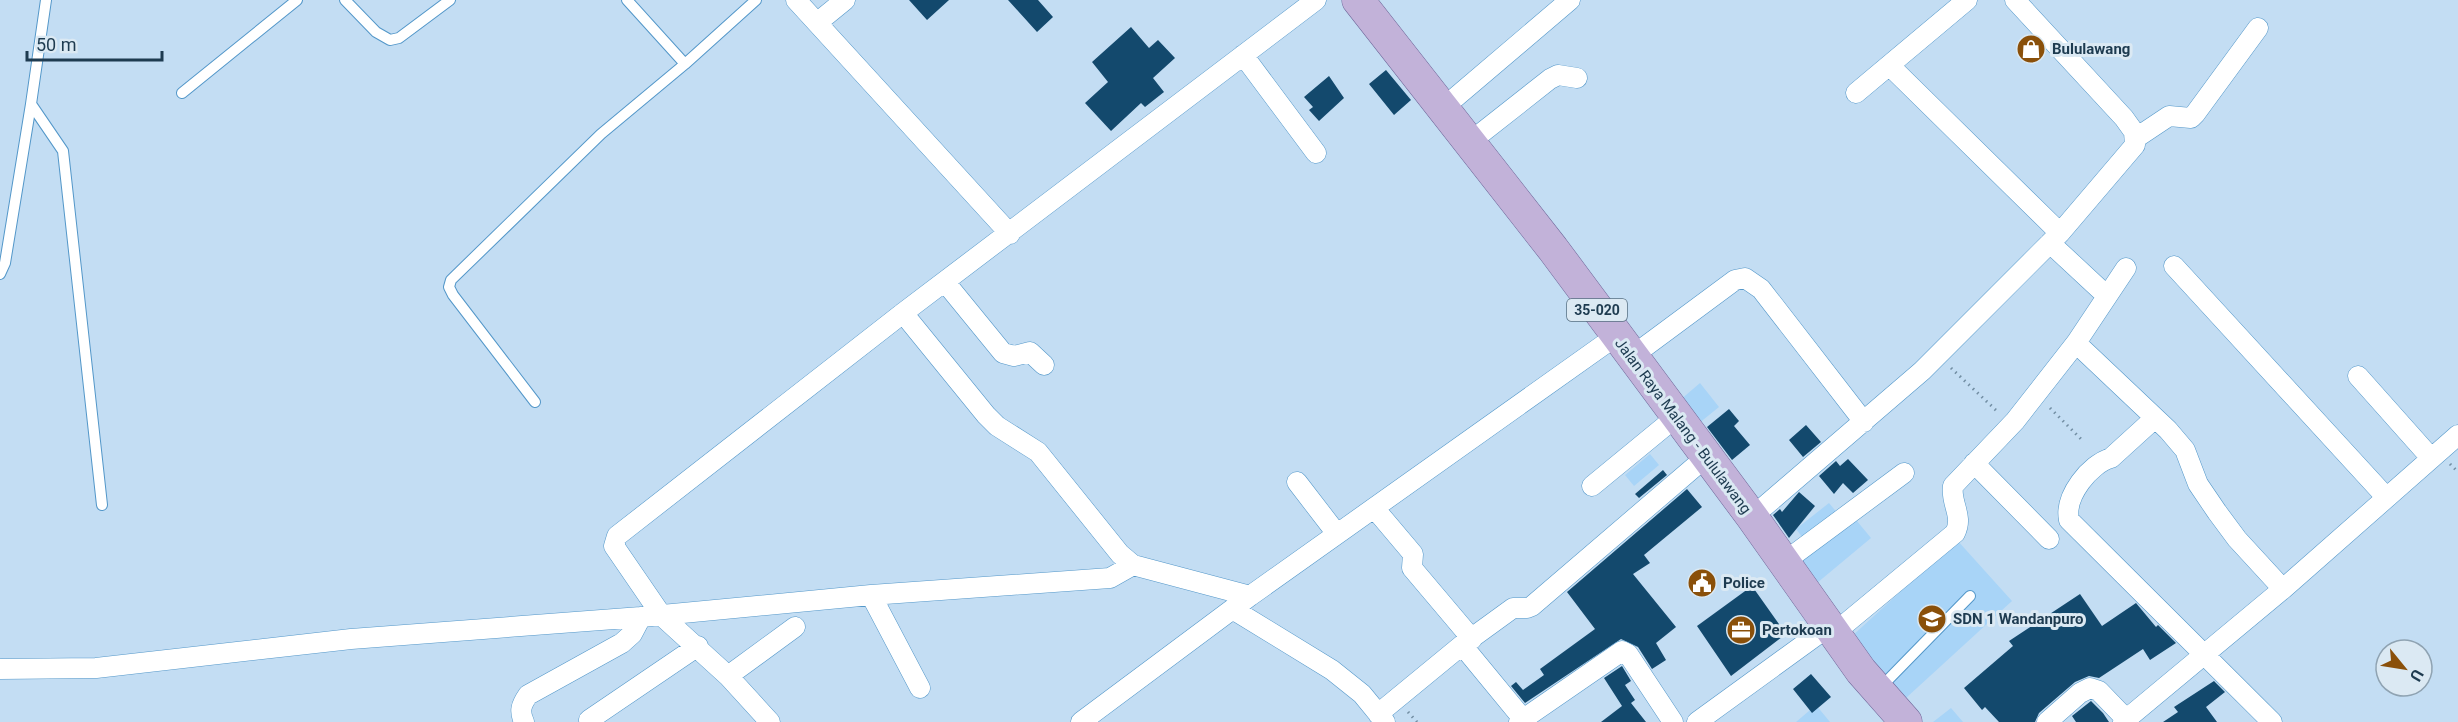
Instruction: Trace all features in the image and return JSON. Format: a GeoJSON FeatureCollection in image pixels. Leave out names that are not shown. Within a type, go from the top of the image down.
{"type":"FeatureCollection","features":[{"type":"Feature","properties":{"kind":"main road","name":"Jalan Raya Malang - Bululawang"},"geometry":{"type":"LineString","coordinates":[[1358,0],[1553,249],[1752,517],[1831,630]]}},
{"type":"Feature","properties":{"kind":"main road","name":"35-020"},"geometry":{"type":"LineString","coordinates":[[1831,630],[1906,722]]}},
{"type":"Feature","properties":{"kind":"street"},"geometry":{"type":"LineString","coordinates":[[796,0],[1010,234]]}},
{"type":"Feature","properties":{"kind":"street"},"geometry":{"type":"LineString","coordinates":[[818,22],[845,0]]}},
{"type":"Feature","properties":{"kind":"street"},"geometry":{"type":"LineString","coordinates":[[770,722],[698,646],[662,616],[614,546],[617,536],[903,313],[1316,0]]}},
{"type":"Feature","properties":{"kind":"street"},"geometry":{"type":"LineString","coordinates":[[1443,108],[1570,0]]}},
{"type":"Feature","properties":{"kind":"street"},"geometry":{"type":"LineString","coordinates":[[1856,93],[1967,0]]}},
{"type":"Feature","properties":{"kind":"street"},"geometry":{"type":"LineString","coordinates":[[1752,517],[1938,356],[2055,238],[2135,145],[2136,138],[2124,118],[2015,0]]}},
{"type":"Feature","properties":{"kind":"street"},"geometry":{"type":"LineString","coordinates":[[2136,138],[2169,116],[2190,118],[2195,114],[2258,28]]}},
{"type":"Feature","properties":{"kind":"street"},"geometry":{"type":"LineString","coordinates":[[1243,55],[1316,153]]}},
{"type":"Feature","properties":{"kind":"street"},"geometry":{"type":"LineString","coordinates":[[1890,66],[2055,238],[2107,296]]}},
{"type":"Feature","properties":{"kind":"street"},"geometry":{"type":"LineString","coordinates":[[1470,142],[1550,79],[1558,75],[1577,78]]}},
{"type":"Feature","properties":{"kind":"street"},"geometry":{"type":"LineString","coordinates":[[2174,266],[2386,497]]}},
{"type":"Feature","properties":{"kind":"street"},"geometry":{"type":"LineString","coordinates":[[1697,722],[1831,630],[1955,532],[1960,519],[1951,494],[1953,486],[2012,424],[2036,394],[2076,343],[2126,268]]}},
{"type":"Feature","properties":{"kind":"street"},"geometry":{"type":"LineString","coordinates":[[1081,722],[1337,534],[1624,346],[1735,280],[1745,278],[1761,289],[1864,422]]}},
{"type":"Feature","properties":{"kind":"street"},"geometry":{"type":"LineString","coordinates":[[945,282],[1003,353],[1014,356],[1030,352],[1044,365]]}},
{"type":"Feature","properties":{"kind":"street"},"geometry":{"type":"LineString","coordinates":[[903,313],[986,415],[1038,452],[1120,554],[1133,565],[1250,596]]}},
{"type":"Feature","properties":{"kind":"street"},"geometry":{"type":"LineString","coordinates":[[2076,343],[2155,418],[2185,450],[2198,484],[2237,538],[2283,589]]}},
{"type":"Feature","properties":{"kind":"street"},"geometry":{"type":"LineString","coordinates":[[2358,376],[2431,458]]}},
{"type":"Feature","properties":{"kind":"street"},"geometry":{"type":"LineString","coordinates":[[1592,486],[1676,417]]}},
{"type":"Feature","properties":{"kind":"street"},"geometry":{"type":"LineString","coordinates":[[2155,418],[2111,458],[2102,460],[2082,479],[2069,510],[2069,520],[2272,722]]}},
{"type":"Feature","properties":{"kind":"street"},"geometry":{"type":"LineString","coordinates":[[2047,722],[2080,693],[2090,688],[2098,691],[2124,720],[2283,589],[2458,435]]}},
{"type":"Feature","properties":{"kind":"street"},"geometry":{"type":"LineString","coordinates":[[1234,610],[1332,670],[1362,694],[1382,718],[1467,642],[1514,608],[1532,606],[1706,457]]}},
{"type":"Feature","properties":{"kind":"street"},"geometry":{"type":"LineString","coordinates":[[1974,463],[2049,539]]}},
{"type":"Feature","properties":{"kind":"street"},"geometry":{"type":"LineString","coordinates":[[1784,562],[1904,473]]}},
{"type":"Feature","properties":{"kind":"street"},"geometry":{"type":"LineString","coordinates":[[1297,482],[1337,534]]}},
{"type":"Feature","properties":{"kind":"street"},"geometry":{"type":"LineString","coordinates":[[1375,509],[1413,554],[1412,568],[1521,720],[1622,651],[1628,654],[1673,722]]}},
{"type":"Feature","properties":{"kind":"street"},"geometry":{"type":"LineString","coordinates":[[0,669],[96,668],[351,639],[662,616],[871,595],[1110,578],[1133,565]]}},
{"type":"Feature","properties":{"kind":"street"},"geometry":{"type":"LineString","coordinates":[[871,595],[920,688]]}},
{"type":"Feature","properties":{"kind":"street"},"geometry":{"type":"LineString","coordinates":[[524,722],[521,715],[522,704],[528,695],[622,643],[632,634],[641,617]]}},
{"type":"Feature","properties":{"kind":"street"},"geometry":{"type":"LineString","coordinates":[[728,676],[795,627]]}},
{"type":"Feature","properties":{"kind":"street"},"geometry":{"type":"LineString","coordinates":[[589,720],[698,646]]}},
{"type":"Feature","properties":{"kind":"lane"},"geometry":{"type":"LineString","coordinates":[[0,274],[5,263],[46,0]]}},
{"type":"Feature","properties":{"kind":"lane"},"geometry":{"type":"LineString","coordinates":[[182,93],[297,0]]}},
{"type":"Feature","properties":{"kind":"lane"},"geometry":{"type":"LineString","coordinates":[[345,0],[376,32],[390,40],[399,38],[450,0]]}},
{"type":"Feature","properties":{"kind":"lane"},"geometry":{"type":"LineString","coordinates":[[627,0],[685,64]]}},
{"type":"Feature","properties":{"kind":"lane"},"geometry":{"type":"LineString","coordinates":[[535,402],[453,295],[449,287],[451,280],[602,134],[756,0]]}},
{"type":"Feature","properties":{"kind":"lane"},"geometry":{"type":"LineString","coordinates":[[31,104],[63,151],[102,505]]}},
{"type":"Feature","properties":{"kind":"lane"},"geometry":{"type":"LineString","coordinates":[[1878,690],[1970,596]]}},
{"type":"Feature","properties":{"kind":"path"},"geometry":{"type":"LineString","coordinates":[[1938,356],[2012,424]]}},
{"type":"Feature","properties":{"kind":"path"},"geometry":{"type":"LineString","coordinates":[[2036,394],[2082,440]]}},
{"type":"Feature","properties":{"kind":"shaded area"},"geometry":{"type":"Polygon","coordinates":[[[1700,383],[1719,407],[1698,424],[1679,401],[1700,383]]]}},
{"type":"Feature","properties":{"kind":"shaded area"},"geometry":{"type":"Polygon","coordinates":[[[1650,454],[1659,465],[1634,486],[1625,475],[1650,454]]]}},
{"type":"Feature","properties":{"kind":"shaded area"},"geometry":{"type":"Polygon","coordinates":[[[1829,503],[1839,515],[1806,542],[1796,529],[1829,503]]]}},
{"type":"Feature","properties":{"kind":"shaded area","name":"Pertokoan"},"geometry":{"type":"Polygon","coordinates":[[[1852,515],[1871,538],[1817,583],[1798,561],[1852,515]]]}},
{"type":"Feature","properties":{"kind":"shaded area","name":"SDN 1 Wandanpuro"},"geometry":{"type":"Polygon","coordinates":[[[1957,540],[2012,601],[1906,698],[1851,637],[1957,540]]]}},
{"type":"Feature","properties":{"kind":"shaded area"},"geometry":{"type":"Polygon","coordinates":[[[1816,705],[1830,722],[1796,722],[1816,705]]]}},
{"type":"Feature","properties":{"kind":"shaded area"},"geometry":{"type":"Polygon","coordinates":[[[1951,708],[1963,722],[1933,722],[1951,708]]]}},
{"type":"Feature","properties":{"kind":"building"},"geometry":{"type":"Polygon","coordinates":[[[909,0],[949,0],[927,20],[909,0]]]}},
{"type":"Feature","properties":{"kind":"building"},"geometry":{"type":"Polygon","coordinates":[[[1008,0],[1038,0],[1053,17],[1037,32],[1008,0]]]}},
{"type":"Feature","properties":{"kind":"building"},"geometry":{"type":"Polygon","coordinates":[[[1131,27],[1149,48],[1158,40],[1175,58],[1153,78],[1164,92],[1145,107],[1141,103],[1111,131],[1085,103],[1108,82],[1092,62],[1131,27]]]}},
{"type":"Feature","properties":{"kind":"building"},"geometry":{"type":"Polygon","coordinates":[[[1386,70],[1411,100],[1394,115],[1369,84],[1386,70]]]}},
{"type":"Feature","properties":{"kind":"building"},"geometry":{"type":"Polygon","coordinates":[[[1329,76],[1344,98],[1319,121],[1309,110],[1313,107],[1304,97],[1329,76]]]}},
{"type":"Feature","properties":{"kind":"building"},"geometry":{"type":"Polygon","coordinates":[[[1729,409],[1739,421],[1734,426],[1750,445],[1732,460],[1707,427],[1729,409]]]}},
{"type":"Feature","properties":{"kind":"building"},"geometry":{"type":"Polygon","coordinates":[[[1806,425],[1821,442],[1803,457],[1789,440],[1806,425]]]}},
{"type":"Feature","properties":{"kind":"building"},"geometry":{"type":"Polygon","coordinates":[[[1848,459],[1868,480],[1853,493],[1843,483],[1834,494],[1819,476],[1836,461],[1840,466],[1848,459]]]}},
{"type":"Feature","properties":{"kind":"building"},"geometry":{"type":"Polygon","coordinates":[[[1663,470],[1667,475],[1639,498],[1635,494],[1663,470]]]}},
{"type":"Feature","properties":{"kind":"building"},"geometry":{"type":"Polygon","coordinates":[[[1687,489],[1702,507],[1644,555],[1650,563],[1633,574],[1676,627],[1656,643],[1666,660],[1652,669],[1638,647],[1621,639],[1525,703],[1511,686],[1516,682],[1523,690],[1544,675],[1540,669],[1595,629],[1567,592],[1687,489]]]}},
{"type":"Feature","properties":{"kind":"building"},"geometry":{"type":"Polygon","coordinates":[[[1799,492],[1815,506],[1789,538],[1773,515],[1780,509],[1782,512],[1799,492]]]}},
{"type":"Feature","properties":{"kind":"building","name":"Pertokoan"},"geometry":{"type":"Polygon","coordinates":[[[1752,586],[1786,634],[1731,676],[1697,626],[1752,586]]]}},
{"type":"Feature","properties":{"kind":"building"},"geometry":{"type":"Polygon","coordinates":[[[2080,594],[2102,626],[2136,603],[2156,627],[2158,625],[2176,643],[2150,660],[2143,649],[2099,678],[2089,676],[2075,682],[2039,713],[2035,722],[1999,722],[1985,707],[1982,710],[1964,688],[2013,646],[2009,641],[2080,594]]]}},
{"type":"Feature","properties":{"kind":"building"},"geometry":{"type":"Polygon","coordinates":[[[1622,666],[1631,681],[1625,685],[1635,700],[1631,703],[1646,722],[1601,722],[1622,706],[1604,678],[1622,666]]]}},
{"type":"Feature","properties":{"kind":"building"},"geometry":{"type":"Polygon","coordinates":[[[1811,674],[1831,697],[1812,713],[1793,689],[1811,674]]]}},
{"type":"Feature","properties":{"kind":"building"},"geometry":{"type":"Polygon","coordinates":[[[2214,681],[2225,692],[2206,707],[2217,722],[2163,722],[2178,712],[2174,707],[2214,681]]]}},
{"type":"Feature","properties":{"kind":"building"},"geometry":{"type":"Polygon","coordinates":[[[2091,701],[2109,722],[2076,722],[2072,716],[2091,701]]]}},
{"type":"Feature","properties":{"kind":"place","name":"Bululawang"},"geometry":{"type":"Point","coordinates":[2031,49]}},
{"type":"Feature","properties":{"kind":"place","name":"Police"},"geometry":{"type":"Point","coordinates":[1702,583]}},
{"type":"Feature","properties":{"kind":"place","name":"SDN 1 Wandanpuro"},"geometry":{"type":"Point","coordinates":[1932,619]}},
{"type":"Feature","properties":{"kind":"place","name":"Pertokoan"},"geometry":{"type":"Point","coordinates":[1741,630]}}]}
